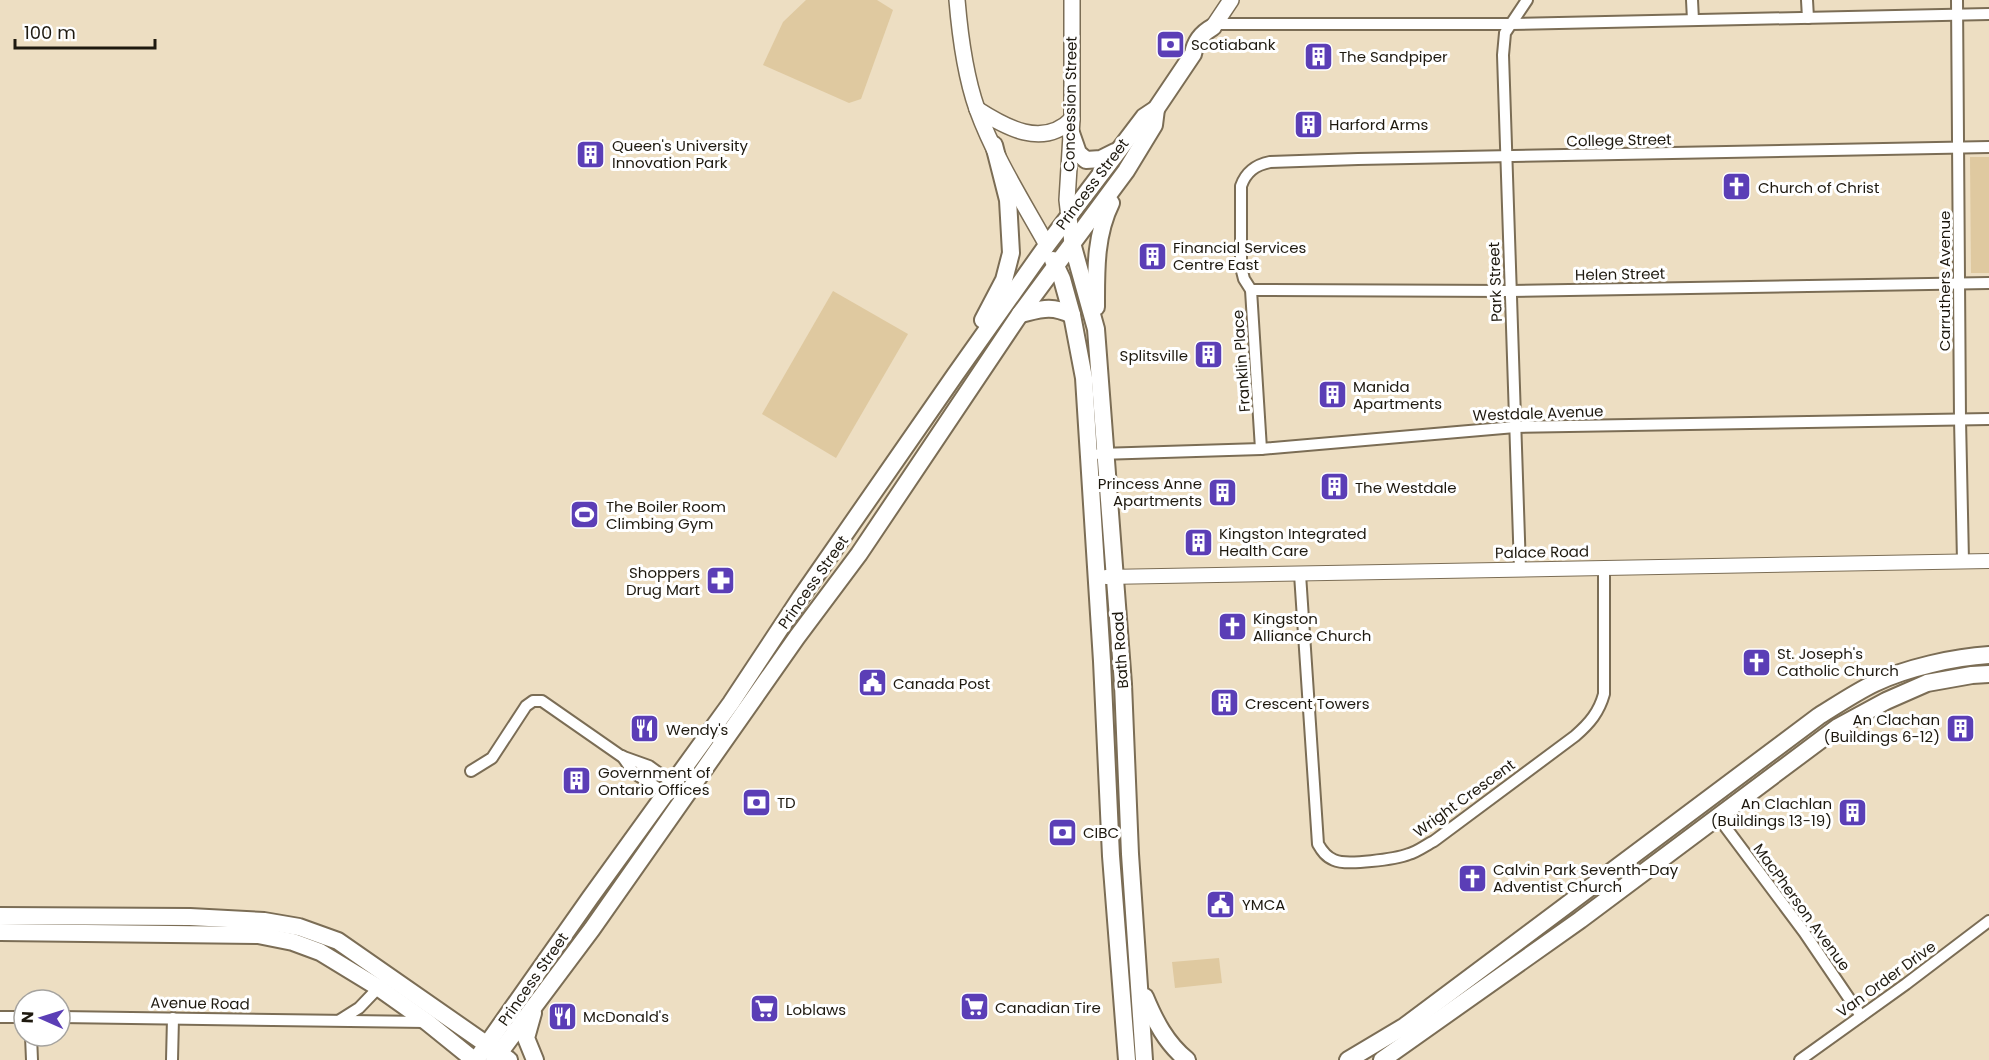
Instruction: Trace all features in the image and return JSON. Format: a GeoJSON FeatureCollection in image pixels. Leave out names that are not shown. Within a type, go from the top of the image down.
{"type":"FeatureCollection","features":[{"type":"Feature","properties":{"kind":"main road"},"geometry":{"type":"LineString","coordinates":[[957,0],[959,27],[977,109],[993,145],[1047,245]]}},
{"type":"Feature","properties":{"kind":"main road","name":"Concession Street"},"geometry":{"type":"LineString","coordinates":[[1072,0],[1071,126],[1067,200],[1072,243]]}},
{"type":"Feature","properties":{"kind":"main road","name":"Princess Street"},"geometry":{"type":"LineString","coordinates":[[497,1055],[670,788],[731,703],[810,583],[1069,215],[1144,117],[1156,110],[1193,54],[1203,50],[1214,26],[1231,0]]}},
{"type":"Feature","properties":{"kind":"main road"},"geometry":{"type":"LineString","coordinates":[[977,109],[1001,125],[1021,133],[1054,132],[1065,126],[1071,126],[1078,153],[1086,160],[1101,159],[1116,152]]}},
{"type":"Feature","properties":{"kind":"main road","name":"Princess Street"},"geometry":{"type":"LineString","coordinates":[[475,1060],[497,1055],[592,929],[797,637],[859,554],[1020,314],[1126,171],[1155,125],[1156,110]]}},
{"type":"Feature","properties":{"kind":"main road"},"geometry":{"type":"LineString","coordinates":[[955,375],[1004,280],[1010,259],[1008,200],[993,145]]}},
{"type":"Feature","properties":{"kind":"main road"},"geometry":{"type":"LineString","coordinates":[[1096,329],[1096,272],[1102,224],[1126,171]]}},
{"type":"Feature","properties":{"kind":"main road","name":"Bath Road"},"geometry":{"type":"LineString","coordinates":[[1072,243],[1096,329],[1096,577],[1111,856],[1127,1060]]}},
{"type":"Feature","properties":{"kind":"main road","name":"Bath Road"},"geometry":{"type":"LineString","coordinates":[[1047,245],[1062,279],[1072,315],[1097,454],[1115,577],[1144,1060]]}},
{"type":"Feature","properties":{"kind":"main road"},"geometry":{"type":"LineString","coordinates":[[1020,314],[1050,308],[1072,315]]}},
{"type":"Feature","properties":{"kind":"main road"},"geometry":{"type":"LineString","coordinates":[[1348,1060],[1405,1026],[1819,716],[1876,682],[1921,667],[1972,656],[1989,655]]}},
{"type":"Feature","properties":{"kind":"main road"},"geometry":{"type":"LineString","coordinates":[[1382,1060],[1580,920],[1838,727],[1876,706],[1927,683],[1989,674]]}},
{"type":"Feature","properties":{"kind":"main road"},"geometry":{"type":"LineString","coordinates":[[1718,817],[1719,799],[1734,778]]}},
{"type":"Feature","properties":{"kind":"main road"},"geometry":{"type":"LineString","coordinates":[[1680,818],[1701,814],[1718,817]]}},
{"type":"Feature","properties":{"kind":"main road"},"geometry":{"type":"LineString","coordinates":[[0,916],[190,917],[264,921],[299,927],[338,941],[427,1022],[475,1060]]}},
{"type":"Feature","properties":{"kind":"main road"},"geometry":{"type":"LineString","coordinates":[[0,932],[258,935],[293,942],[320,952],[384,983],[497,1055]]}},
{"type":"Feature","properties":{"kind":"main road"},"geometry":{"type":"LineString","coordinates":[[1139,983],[1159,1027],[1175,1051],[1187,1060]]}},
{"type":"Feature","properties":{"kind":"main road"},"geometry":{"type":"LineString","coordinates":[[535,1060],[526,1038],[536,1003]]}},
{"type":"Feature","properties":{"kind":"street","name":"Park Street"},"geometry":{"type":"LineString","coordinates":[[1520,569],[1503,55],[1505,33],[1527,0]]}},
{"type":"Feature","properties":{"kind":"street"},"geometry":{"type":"LineString","coordinates":[[1692,0],[1693,20]]}},
{"type":"Feature","properties":{"kind":"street"},"geometry":{"type":"LineString","coordinates":[[1807,0],[1808,18]]}},
{"type":"Feature","properties":{"kind":"street","name":"Carruthers Avenue"},"geometry":{"type":"LineString","coordinates":[[1957,0],[1963,561]]}},
{"type":"Feature","properties":{"kind":"street"},"geometry":{"type":"LineString","coordinates":[[1214,26],[1511,24],[1989,14]]}},
{"type":"Feature","properties":{"kind":"street","name":"College Street"},"geometry":{"type":"LineString","coordinates":[[1251,169],[1270,162],[1989,147]]}},
{"type":"Feature","properties":{"kind":"street","name":"Franklin Place"},"geometry":{"type":"LineString","coordinates":[[1251,169],[1243,180],[1240,200],[1240,267],[1251,290],[1261,448]]}},
{"type":"Feature","properties":{"kind":"street","name":"Helen Street"},"geometry":{"type":"LineString","coordinates":[[1251,290],[1510,291],[1989,283]]}},
{"type":"Feature","properties":{"kind":"street","name":"Westdale Avenue"},"geometry":{"type":"LineString","coordinates":[[1097,454],[1261,448],[1515,427],[1989,419]]}},
{"type":"Feature","properties":{"kind":"street","name":"Palace Road"},"geometry":{"type":"LineString","coordinates":[[1096,577],[1989,561]]}},
{"type":"Feature","properties":{"kind":"street","name":"Wright Crescent"},"geometry":{"type":"LineString","coordinates":[[1300,574],[1318,844],[1322,852],[1332,860],[1341,862],[1387,859],[1417,851],[1434,841],[1575,736],[1591,721],[1602,703],[1604,694],[1604,568]]}},
{"type":"Feature","properties":{"kind":"street"},"geometry":{"type":"LineString","coordinates":[[471,771],[492,758],[526,706],[534,700],[542,701],[621,756],[649,766],[684,799]]}},
{"type":"Feature","properties":{"kind":"street","name":"MacPherson Avenue"},"geometry":{"type":"LineString","coordinates":[[1718,817],[1862,1016]]}},
{"type":"Feature","properties":{"kind":"street","name":"Van Order Drive"},"geometry":{"type":"LineString","coordinates":[[1800,1060],[1989,921]]}},
{"type":"Feature","properties":{"kind":"street"},"geometry":{"type":"LineString","coordinates":[[339,1020],[360,1008],[384,983]]}},
{"type":"Feature","properties":{"kind":"street","name":"Avenue Road"},"geometry":{"type":"LineString","coordinates":[[72,1017],[427,1022]]}},
{"type":"Feature","properties":{"kind":"street"},"geometry":{"type":"LineString","coordinates":[[172,1060],[173,1018]]}},
{"type":"Feature","properties":{"kind":"shaded area"},"geometry":{"type":"Polygon","coordinates":[[[806,0],[877,0],[893,10],[861,99],[849,103],[763,65],[783,22],[806,0]]]}},
{"type":"Feature","properties":{"kind":"shaded area"},"geometry":{"type":"Polygon","coordinates":[[[1970,157],[1989,157],[1989,273],[1971,273],[1970,157]]]}},
{"type":"Feature","properties":{"kind":"shaded area"},"geometry":{"type":"Polygon","coordinates":[[[833,291],[908,334],[836,458],[762,414],[833,291]]]}},
{"type":"Feature","properties":{"kind":"shaded area"},"geometry":{"type":"Polygon","coordinates":[[[1219,958],[1222,983],[1175,988],[1172,962],[1219,958]]]}},
{"type":"Feature","properties":{"kind":"place","name":"Scotiabank"},"geometry":{"type":"Point","coordinates":[1170,44]}},
{"type":"Feature","properties":{"kind":"place","name":"The Sandpiper"},"geometry":{"type":"Point","coordinates":[1318,56]}},
{"type":"Feature","properties":{"kind":"place","name":"Harford Arms"},"geometry":{"type":"Point","coordinates":[1308,124]}},
{"type":"Feature","properties":{"kind":"place","name":"Queen's University Innovation Park"},"geometry":{"type":"Point","coordinates":[591,154]}},
{"type":"Feature","properties":{"kind":"place","name":"Church of Christ"},"geometry":{"type":"Point","coordinates":[1737,187]}},
{"type":"Feature","properties":{"kind":"place","name":"Financial Services Centre East"},"geometry":{"type":"Point","coordinates":[1152,256]}},
{"type":"Feature","properties":{"kind":"place","name":"Splitsville"},"geometry":{"type":"Point","coordinates":[1209,355]}},
{"type":"Feature","properties":{"kind":"place","name":"Manida Apartments"},"geometry":{"type":"Point","coordinates":[1332,395]}},
{"type":"Feature","properties":{"kind":"place","name":"The Westdale"},"geometry":{"type":"Point","coordinates":[1334,487]}},
{"type":"Feature","properties":{"kind":"place","name":"Princess Anne Apartments"},"geometry":{"type":"Point","coordinates":[1223,492]}},
{"type":"Feature","properties":{"kind":"place","name":"The Boiler Room Climbing Gym"},"geometry":{"type":"Point","coordinates":[585,515]}},
{"type":"Feature","properties":{"kind":"place","name":"Kingston Integrated Health Care"},"geometry":{"type":"Point","coordinates":[1198,542]}},
{"type":"Feature","properties":{"kind":"place","name":"Shoppers Drug Mart"},"geometry":{"type":"Point","coordinates":[721,581]}},
{"type":"Feature","properties":{"kind":"place","name":"Kingston Alliance Church"},"geometry":{"type":"Point","coordinates":[1232,627]}},
{"type":"Feature","properties":{"kind":"place","name":"St. Joseph's Catholic Church"},"geometry":{"type":"Point","coordinates":[1756,662]}},
{"type":"Feature","properties":{"kind":"place","name":"Canada Post"},"geometry":{"type":"Point","coordinates":[872,683]}},
{"type":"Feature","properties":{"kind":"place","name":"Crescent Towers"},"geometry":{"type":"Point","coordinates":[1224,703]}},
{"type":"Feature","properties":{"kind":"place","name":"An Clachan (Buildings 6-12)"},"geometry":{"type":"Point","coordinates":[1961,728]}},
{"type":"Feature","properties":{"kind":"place","name":"Wendy's"},"geometry":{"type":"Point","coordinates":[645,729]}},
{"type":"Feature","properties":{"kind":"place","name":"Government of Ontario Offices"},"geometry":{"type":"Point","coordinates":[577,781]}},
{"type":"Feature","properties":{"kind":"place","name":"TD"},"geometry":{"type":"Point","coordinates":[756,802]}},
{"type":"Feature","properties":{"kind":"place","name":"An Clachlan (Buildings 13-19)"},"geometry":{"type":"Point","coordinates":[1853,812]}},
{"type":"Feature","properties":{"kind":"place","name":"CIBC"},"geometry":{"type":"Point","coordinates":[1062,832]}},
{"type":"Feature","properties":{"kind":"place","name":"Calvin Park Seventh-Day Adventist Church"},"geometry":{"type":"Point","coordinates":[1472,878]}},
{"type":"Feature","properties":{"kind":"place","name":"YMCA"},"geometry":{"type":"Point","coordinates":[1221,904]}},
{"type":"Feature","properties":{"kind":"place","name":"Canadian Tire"},"geometry":{"type":"Point","coordinates":[974,1007]}},
{"type":"Feature","properties":{"kind":"place","name":"Loblaws"},"geometry":{"type":"Point","coordinates":[765,1009]}},
{"type":"Feature","properties":{"kind":"place","name":"McDonald's"},"geometry":{"type":"Point","coordinates":[562,1016]}}]}
